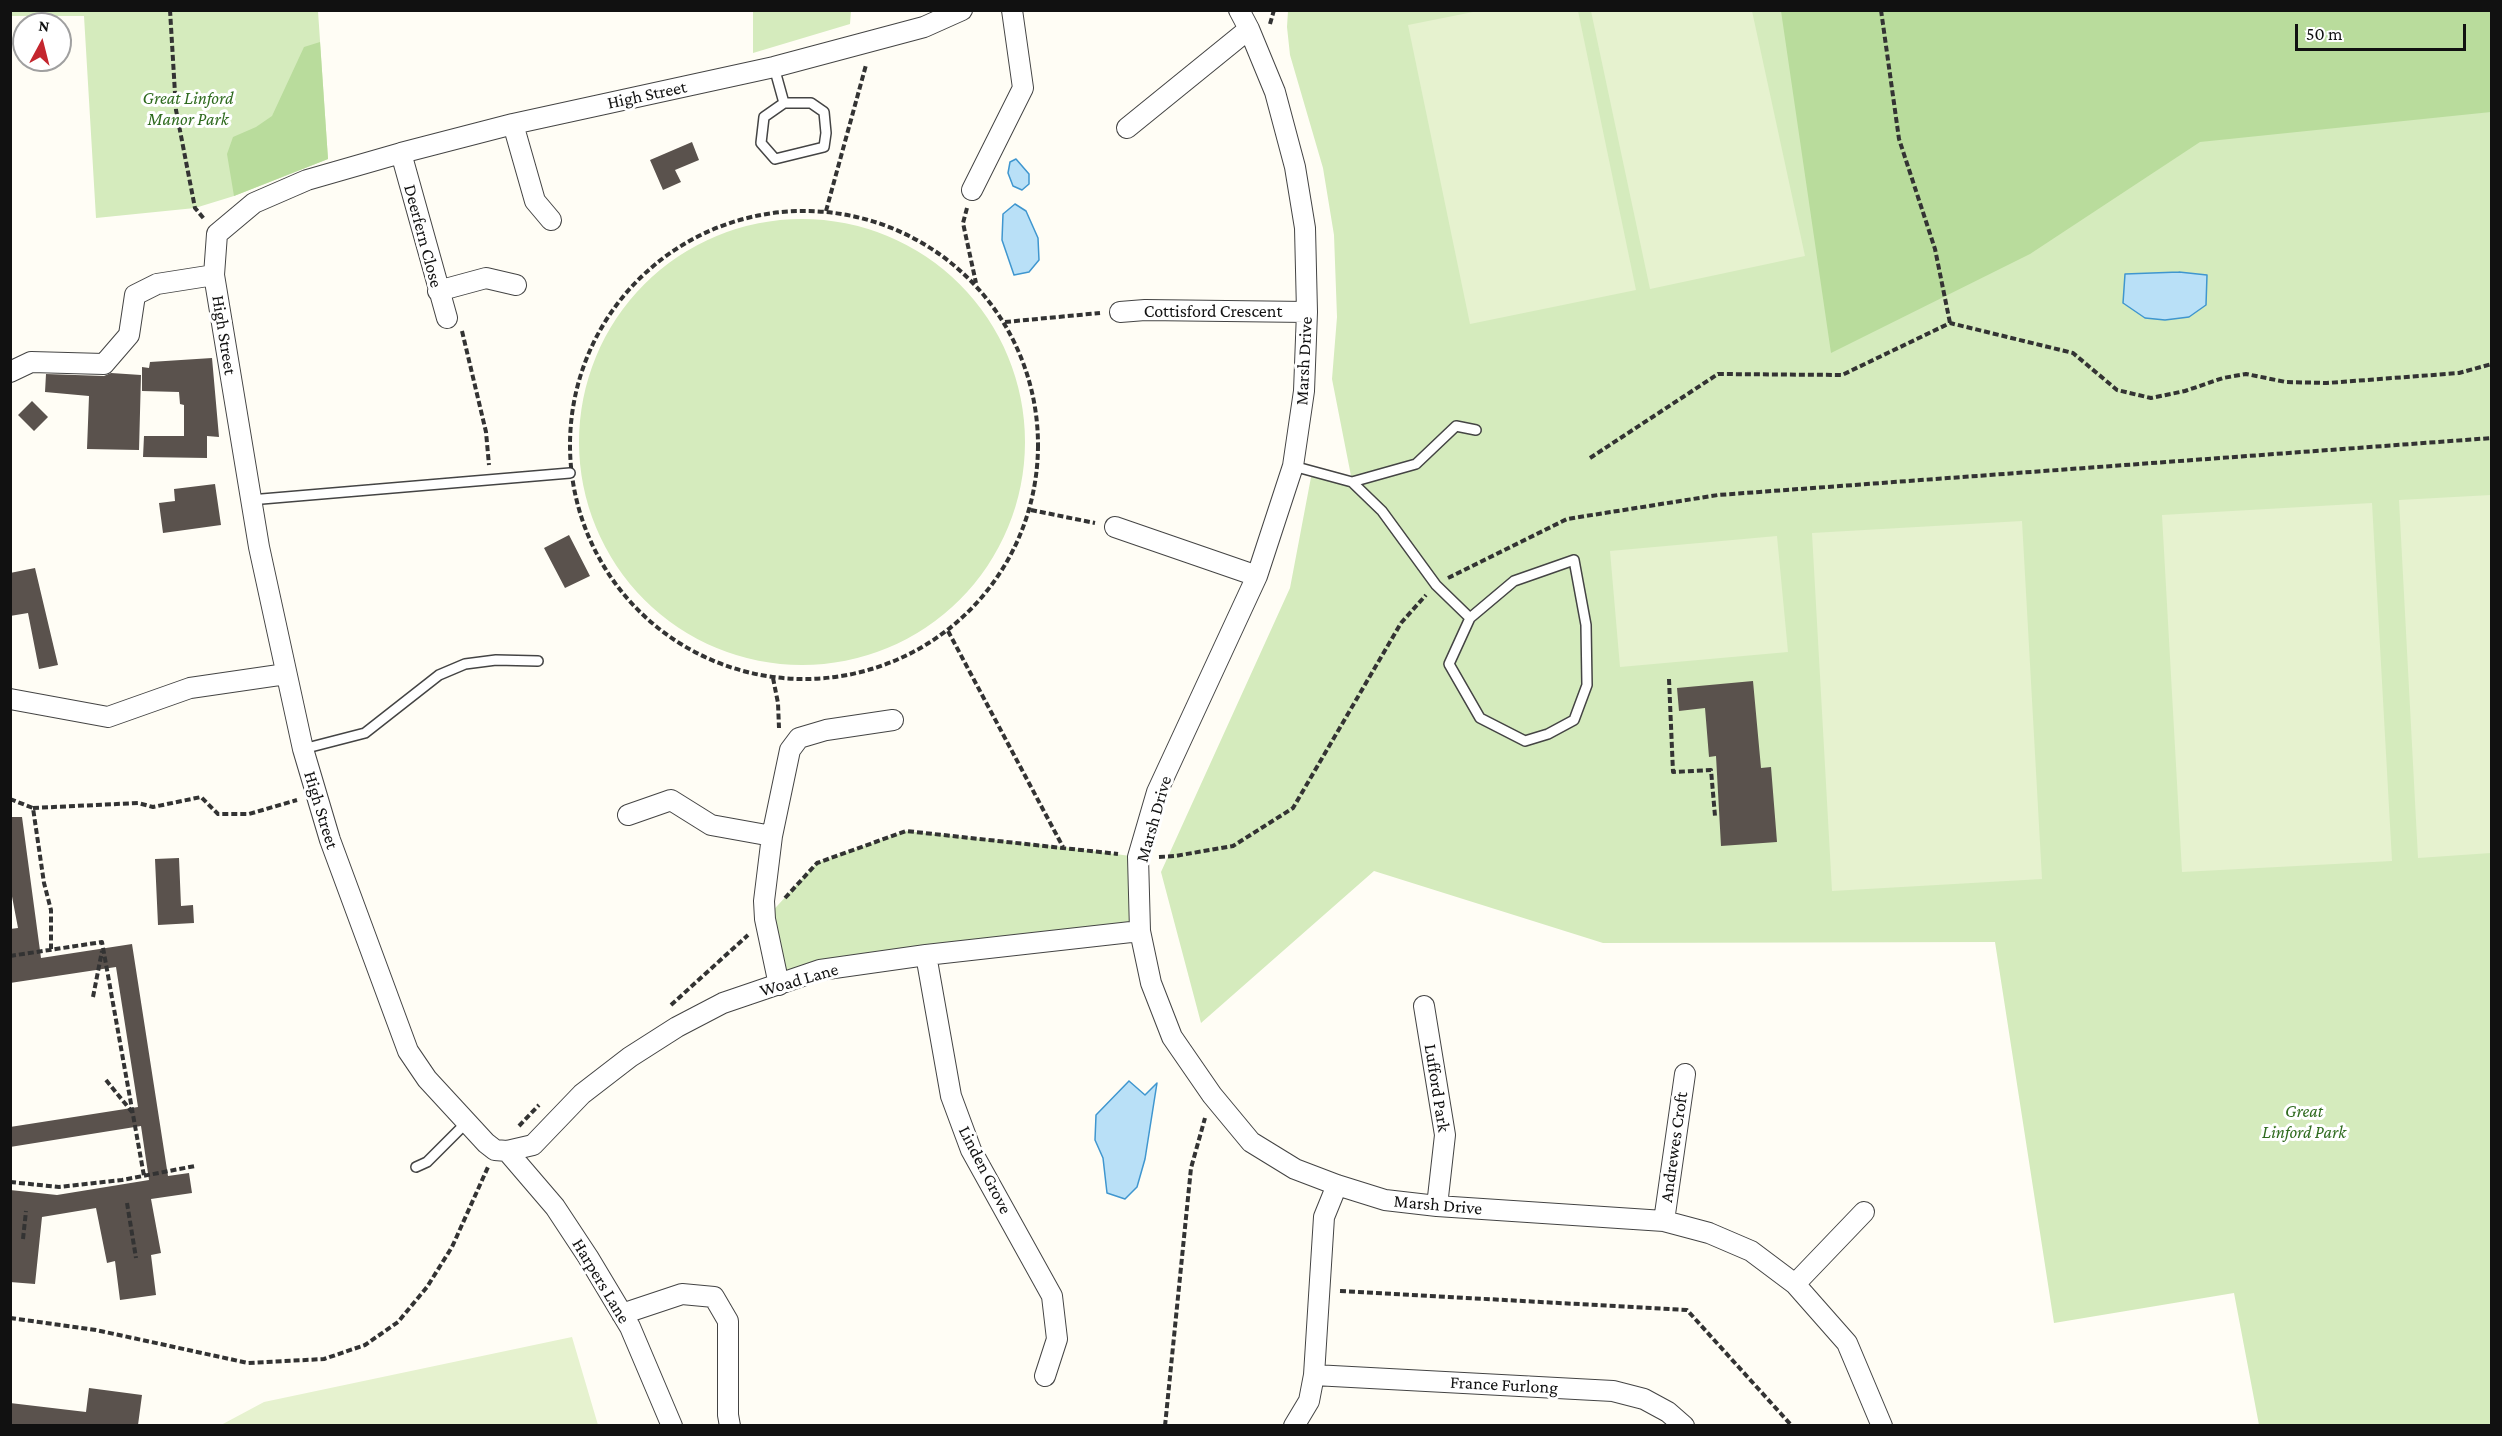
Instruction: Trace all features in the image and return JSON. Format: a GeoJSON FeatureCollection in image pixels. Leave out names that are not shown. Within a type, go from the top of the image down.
{"type":"FeatureCollection","features":[{"type":"Feature","properties":{"kind":"street","name":"High Street"},"geometry":{"type":"LineString","coordinates":[[501,1150],[486,1143],[428,1078],[408,1051],[330,840],[303,749],[250,500],[214,275],[217,234],[254,203],[307,180],[513,124],[774,68],[924,27],[962,10]]}},
{"type":"Feature","properties":{"kind":"street"},"geometry":{"type":"LineString","coordinates":[[972,190],[1023,88],[1012,10]]}},
{"type":"Feature","properties":{"kind":"street","name":"Marsh Drive"},"geometry":{"type":"LineString","coordinates":[[1239,10],[1250,29],[1275,92],[1295,166],[1305,228],[1307,312],[1304,391],[1293,466],[1257,576],[1157,792],[1138,857],[1140,931],[1151,983],[1172,1036],[1212,1095],[1251,1142],[1295,1169],[1337,1185],[1385,1200],[1437,1206],[1664,1221],[1709,1233],[1751,1251],[1795,1284],[1847,1343],[1882,1425]]}},
{"type":"Feature","properties":{"kind":"street"},"geometry":{"type":"LineString","coordinates":[[1127,128],[1250,29]]}},
{"type":"Feature","properties":{"kind":"street"},"geometry":{"type":"LineString","coordinates":[[513,124],[536,201],[551,220]]}},
{"type":"Feature","properties":{"kind":"street","name":"Deerfern Close"},"geometry":{"type":"LineString","coordinates":[[401,153],[447,318]]}},
{"type":"Feature","properties":{"kind":"street"},"geometry":{"type":"LineString","coordinates":[[10,372],[32,362],[105,364],[129,335],[135,295],[157,284],[214,275]]}},
{"type":"Feature","properties":{"kind":"street"},"geometry":{"type":"LineString","coordinates":[[438,291],[486,278],[516,285]]}},
{"type":"Feature","properties":{"kind":"street","name":"Cottisford Crescent"},"geometry":{"type":"LineString","coordinates":[[1120,312],[1145,310],[1307,312]]}},
{"type":"Feature","properties":{"kind":"street"},"geometry":{"type":"LineString","coordinates":[[1115,527],[1257,576]]}},
{"type":"Feature","properties":{"kind":"street"},"geometry":{"type":"LineString","coordinates":[[10,699],[108,717],[190,688],[286,674]]}},
{"type":"Feature","properties":{"kind":"street"},"geometry":{"type":"LineString","coordinates":[[779,985],[765,919],[764,901],[772,836],[789,750],[800,738],[826,730],[893,720]]}},
{"type":"Feature","properties":{"kind":"street"},"geometry":{"type":"LineString","coordinates":[[628,815],[671,800],[711,825],[772,836]]}},
{"type":"Feature","properties":{"kind":"street","name":"Woad Lane"},"geometry":{"type":"LineString","coordinates":[[501,1150],[533,1145],[582,1094],[630,1057],[677,1027],[723,1003],[820,970],[926,955],[1140,931]]}},
{"type":"Feature","properties":{"kind":"street","name":"Linden Grove"},"geometry":{"type":"LineString","coordinates":[[926,955],[951,1096],[971,1150],[1052,1296],[1057,1339],[1045,1376]]}},
{"type":"Feature","properties":{"kind":"street","name":"Lufford Park"},"geometry":{"type":"LineString","coordinates":[[1424,1006],[1446,1135],[1437,1206]]}},
{"type":"Feature","properties":{"kind":"street","name":"Andrewes Croft"},"geometry":{"type":"LineString","coordinates":[[1664,1221],[1684,1074]]}},
{"type":"Feature","properties":{"kind":"street","name":"Harpers Lane"},"geometry":{"type":"LineString","coordinates":[[501,1150],[555,1207],[622,1314],[630,1327],[672,1425]]}},
{"type":"Feature","properties":{"kind":"street"},"geometry":{"type":"LineString","coordinates":[[1294,1425],[1308,1401],[1314,1375],[1324,1216],[1337,1185]]}},
{"type":"Feature","properties":{"kind":"street"},"geometry":{"type":"LineString","coordinates":[[1795,1284],[1864,1212]]}},
{"type":"Feature","properties":{"kind":"street"},"geometry":{"type":"LineString","coordinates":[[622,1314],[682,1294],[714,1297],[728,1321],[728,1415],[730,1425]]}},
{"type":"Feature","properties":{"kind":"street","name":"France Furlong"},"geometry":{"type":"LineString","coordinates":[[1314,1375],[1613,1391],[1644,1399],[1668,1412],[1684,1425]]}},
{"type":"Feature","properties":{"kind":"lane"},"geometry":{"type":"LineString","coordinates":[[774,68],[784,103]]}},
{"type":"Feature","properties":{"kind":"lane"},"geometry":{"type":"LineString","coordinates":[[784,103],[811,103],[824,112],[826,133],[824,147],[775,159],[761,143],[764,117],[784,103]]}},
{"type":"Feature","properties":{"kind":"lane"},"geometry":{"type":"LineString","coordinates":[[1352,482],[1416,464],[1456,426],[1476,430]]}},
{"type":"Feature","properties":{"kind":"lane"},"geometry":{"type":"LineString","coordinates":[[1293,466],[1352,482],[1382,511],[1436,585],[1470,618]]}},
{"type":"Feature","properties":{"kind":"lane"},"geometry":{"type":"LineString","coordinates":[[250,500],[570,473]]}},
{"type":"Feature","properties":{"kind":"lane"},"geometry":{"type":"LineString","coordinates":[[1575,560],[1586,625],[1587,685],[1574,720],[1548,734],[1526,741],[1480,718],[1449,664],[1470,618],[1514,581],[1575,560]]}},
{"type":"Feature","properties":{"kind":"lane"},"geometry":{"type":"LineString","coordinates":[[303,749],[365,733],[439,675],[465,664],[496,660],[538,662]]}},
{"type":"Feature","properties":{"kind":"lane"},"geometry":{"type":"LineString","coordinates":[[416,1167],[427,1162],[467,1122]]}},
{"type":"Feature","properties":{"kind":"path"},"geometry":{"type":"LineString","coordinates":[[170,10],[176,110],[195,208]]}},
{"type":"Feature","properties":{"kind":"path"},"geometry":{"type":"LineString","coordinates":[[1881,10],[1899,139],[1935,249],[1950,323]]}},
{"type":"Feature","properties":{"kind":"path"},"geometry":{"type":"LineString","coordinates":[[826,212],[873,41]]}},
{"type":"Feature","properties":{"kind":"path"},"geometry":{"type":"LineString","coordinates":[[972,190],[963,223],[976,285]]}},
{"type":"Feature","properties":{"kind":"path"},"geometry":{"type":"LineString","coordinates":[[826,212],[881,224],[933,248],[976,285],[1005,322],[1031,381],[1040,446],[1031,510],[999,577],[948,632],[894,662],[835,678],[773,678],[699,656],[636,610],[592,547],[570,473],[572,404],[576,392],[595,337],[636,281],[691,239],[756,215],[826,212]]}},
{"type":"Feature","properties":{"kind":"path"},"geometry":{"type":"LineString","coordinates":[[1005,322],[1120,312]]}},
{"type":"Feature","properties":{"kind":"path"},"geometry":{"type":"LineString","coordinates":[[447,318],[460,320],[486,432],[489,479]]}},
{"type":"Feature","properties":{"kind":"path"},"geometry":{"type":"LineString","coordinates":[[1590,458],[1718,374],[1842,375],[1950,323],[2073,353],[2117,390],[2151,398],[2246,374],[2286,382],[2327,383],[2459,373],[2492,364]]}},
{"type":"Feature","properties":{"kind":"path"},"geometry":{"type":"LineString","coordinates":[[664,1012],[765,919],[817,863],[906,831],[1138,857],[1175,856],[1233,846],[1293,808],[1401,623],[1436,585],[1567,519],[1718,495],[2492,438]]}},
{"type":"Feature","properties":{"kind":"path"},"geometry":{"type":"LineString","coordinates":[[1031,510],[1115,527]]}},
{"type":"Feature","properties":{"kind":"path"},"geometry":{"type":"LineString","coordinates":[[948,632],[1063,847]]}},
{"type":"Feature","properties":{"kind":"path"},"geometry":{"type":"LineString","coordinates":[[1669,679],[1673,772],[1711,770],[1714,816]]}},
{"type":"Feature","properties":{"kind":"path"},"geometry":{"type":"LineString","coordinates":[[10,799],[33,808],[138,803],[153,807],[201,797],[218,814],[249,814],[317,794]]}},
{"type":"Feature","properties":{"kind":"path"},"geometry":{"type":"LineString","coordinates":[[33,808],[43,877],[51,910],[51,949]]}},
{"type":"Feature","properties":{"kind":"path"},"geometry":{"type":"LineString","coordinates":[[10,956],[102,942],[144,1176]]}},
{"type":"Feature","properties":{"kind":"path"},"geometry":{"type":"LineString","coordinates":[[93,997],[103,948]]}},
{"type":"Feature","properties":{"kind":"path"},"geometry":{"type":"LineString","coordinates":[[106,1080],[132,1112]]}},
{"type":"Feature","properties":{"kind":"path"},"geometry":{"type":"LineString","coordinates":[[1165,1425],[1191,1168],[1212,1095]]}},
{"type":"Feature","properties":{"kind":"path"},"geometry":{"type":"LineString","coordinates":[[10,1318],[96,1330],[248,1363],[324,1359],[365,1345],[398,1322],[427,1287],[452,1247],[501,1150],[540,1104]]}},
{"type":"Feature","properties":{"kind":"path"},"geometry":{"type":"LineString","coordinates":[[10,1182],[59,1187],[123,1182],[195,1166]]}},
{"type":"Feature","properties":{"kind":"path"},"geometry":{"type":"LineString","coordinates":[[29,1192],[30,1185]]}},
{"type":"Feature","properties":{"kind":"path"},"geometry":{"type":"LineString","coordinates":[[127,1203],[136,1258]]}},
{"type":"Feature","properties":{"kind":"path"},"geometry":{"type":"LineString","coordinates":[[23,1239],[26,1211]]}},
{"type":"Feature","properties":{"kind":"path"},"geometry":{"type":"LineString","coordinates":[[1320,1289],[1686,1310],[1792,1425]]}},
{"type":"Feature","properties":{"kind":"green space"},"geometry":{"type":"Polygon","coordinates":[[[753,10],[851,11],[850,24],[753,53],[753,10]]]}},
{"type":"Feature","properties":{"kind":"green space","name":"Great Linford Manor Park"},"geometry":{"type":"Polygon","coordinates":[[[10,11],[318,11],[328,159],[234,196],[195,208],[96,218],[84,16],[72,16],[72,12],[12,12],[11,16],[10,11]]]}},
{"type":"Feature","properties":{"kind":"green space","name":"Great Linford Park"},"geometry":{"type":"Polygon","coordinates":[[[1288,11],[2491,11],[2491,1425],[2259,1425],[2234,1293],[2054,1323],[1995,942],[1603,943],[1374,871],[1201,1023],[1161,872],[1290,588],[1312,472],[1352,481],[1332,379],[1337,317],[1334,235],[1323,168],[1290,55],[1288,11]]]}},
{"type":"Feature","properties":{"kind":"green space"},"geometry":{"type":"Polygon","coordinates":[[[1478,11],[1578,11],[1636,290],[1470,324],[1408,25],[1478,11]]]}},
{"type":"Feature","properties":{"kind":"green space"},"geometry":{"type":"Polygon","coordinates":[[[1591,11],[1752,11],[1805,256],[1650,289],[1591,11]]]}},
{"type":"Feature","properties":{"kind":"green space"},"geometry":{"type":"Polygon","coordinates":[[[1781,11],[2491,11],[2491,112],[2200,142],[2030,254],[1831,353],[1781,11]]]}},
{"type":"Feature","properties":{"kind":"green space"},"geometry":{"type":"Polygon","coordinates":[[[320,42],[328,159],[234,196],[227,154],[233,137],[256,127],[272,116],[304,47],[320,42]]]}},
{"type":"Feature","properties":{"kind":"green space"},"geometry":{"type":"Polygon","coordinates":[[[802,219],[846,223],[887,236],[926,257],[960,284],[987,318],[1008,357],[1021,398],[1025,442],[1021,486],[1008,527],[987,566],[960,600],[926,627],[887,648],[846,661],[802,665],[758,661],[717,648],[678,627],[644,600],[617,566],[596,527],[583,486],[579,442],[583,398],[596,357],[617,318],[644,284],[678,257],[717,236],[758,223],[802,219]]]}},
{"type":"Feature","properties":{"kind":"green space"},"geometry":{"type":"Polygon","coordinates":[[[2491,495],[2491,853],[2418,858],[2399,500],[2491,495]]]}},
{"type":"Feature","properties":{"kind":"green space"},"geometry":{"type":"Polygon","coordinates":[[[2372,503],[2392,861],[2182,872],[2162,515],[2372,503]]]}},
{"type":"Feature","properties":{"kind":"green space"},"geometry":{"type":"Polygon","coordinates":[[[2022,521],[2042,879],[1832,891],[1812,533],[2022,521]]]}},
{"type":"Feature","properties":{"kind":"green space"},"geometry":{"type":"Polygon","coordinates":[[[1777,536],[1788,652],[1620,667],[1610,551],[1777,536]]]}},
{"type":"Feature","properties":{"kind":"green space"},"geometry":{"type":"Polygon","coordinates":[[[906,831],[1138,857],[1140,931],[779,985],[765,919],[817,863],[906,831]]]}},
{"type":"Feature","properties":{"kind":"green space"},"geometry":{"type":"Polygon","coordinates":[[[572,1337],[598,1425],[221,1425],[264,1402],[572,1337]]]}},
{"type":"Feature","properties":{"kind":"water"},"geometry":{"type":"Polygon","coordinates":[[[1016,159],[1029,174],[1029,184],[1022,190],[1013,186],[1008,173],[1010,162],[1016,159]]]}},
{"type":"Feature","properties":{"kind":"water"},"geometry":{"type":"Polygon","coordinates":[[[1015,204],[1026,211],[1038,238],[1039,260],[1029,272],[1014,275],[1002,240],[1003,214],[1015,204]]]}},
{"type":"Feature","properties":{"kind":"water"},"geometry":{"type":"Polygon","coordinates":[[[2179,272],[2207,275],[2206,305],[2189,317],[2165,320],[2145,318],[2123,303],[2125,274],[2179,272]]]}},
{"type":"Feature","properties":{"kind":"water"},"geometry":{"type":"Polygon","coordinates":[[[1129,1081],[1145,1095],[1157,1083],[1145,1159],[1137,1187],[1125,1199],[1107,1193],[1103,1158],[1095,1140],[1096,1115],[1129,1081]]]}},
{"type":"Feature","properties":{"kind":"building"},"geometry":{"type":"Polygon","coordinates":[[[692,142],[699,160],[675,170],[681,182],[663,190],[650,160],[692,142]]]}},
{"type":"Feature","properties":{"kind":"building"},"geometry":{"type":"Polygon","coordinates":[[[212,358],[219,437],[207,436],[207,458],[143,457],[144,436],[184,436],[184,405],[180,404],[179,392],[142,391],[142,367],[149,368],[150,362],[212,358]]]}},
{"type":"Feature","properties":{"kind":"building"},"geometry":{"type":"Polygon","coordinates":[[[111,373],[141,375],[139,450],[87,449],[89,396],[45,392],[46,374],[104,376],[111,373]]]}},
{"type":"Feature","properties":{"kind":"building"},"geometry":{"type":"Polygon","coordinates":[[[32,401],[48,417],[34,431],[18,415],[32,401]]]}},
{"type":"Feature","properties":{"kind":"building"},"geometry":{"type":"Polygon","coordinates":[[[215,484],[221,525],[163,533],[159,503],[175,501],[174,489],[215,484]]]}},
{"type":"Feature","properties":{"kind":"building"},"geometry":{"type":"Polygon","coordinates":[[[569,535],[590,576],[565,588],[544,548],[569,535]]]}},
{"type":"Feature","properties":{"kind":"building"},"geometry":{"type":"Polygon","coordinates":[[[35,568],[58,665],[39,669],[28,613],[10,616],[10,573],[35,568]]]}},
{"type":"Feature","properties":{"kind":"building"},"geometry":{"type":"Polygon","coordinates":[[[1753,681],[1761,768],[1771,767],[1777,842],[1721,846],[1716,756],[1709,757],[1705,708],[1679,711],[1677,688],[1753,681]]]}},
{"type":"Feature","properties":{"kind":"building"},"geometry":{"type":"Polygon","coordinates":[[[10,817],[22,817],[41,958],[132,944],[168,1176],[189,1173],[192,1193],[151,1199],[161,1253],[151,1255],[156,1295],[120,1300],[115,1261],[107,1263],[96,1208],[42,1217],[35,1284],[10,1282],[10,1190],[57,1195],[149,1180],[141,1126],[10,1147],[10,1127],[138,1107],[116,967],[10,983],[10,929],[18,928],[10,886],[10,817]]]}},
{"type":"Feature","properties":{"kind":"building"},"geometry":{"type":"Polygon","coordinates":[[[179,858],[181,906],[193,905],[194,923],[158,925],[155,859],[179,858]]]}},
{"type":"Feature","properties":{"kind":"building"},"geometry":{"type":"Polygon","coordinates":[[[89,1388],[142,1395],[138,1425],[10,1425],[10,1403],[86,1412],[89,1388]]]}}]}
